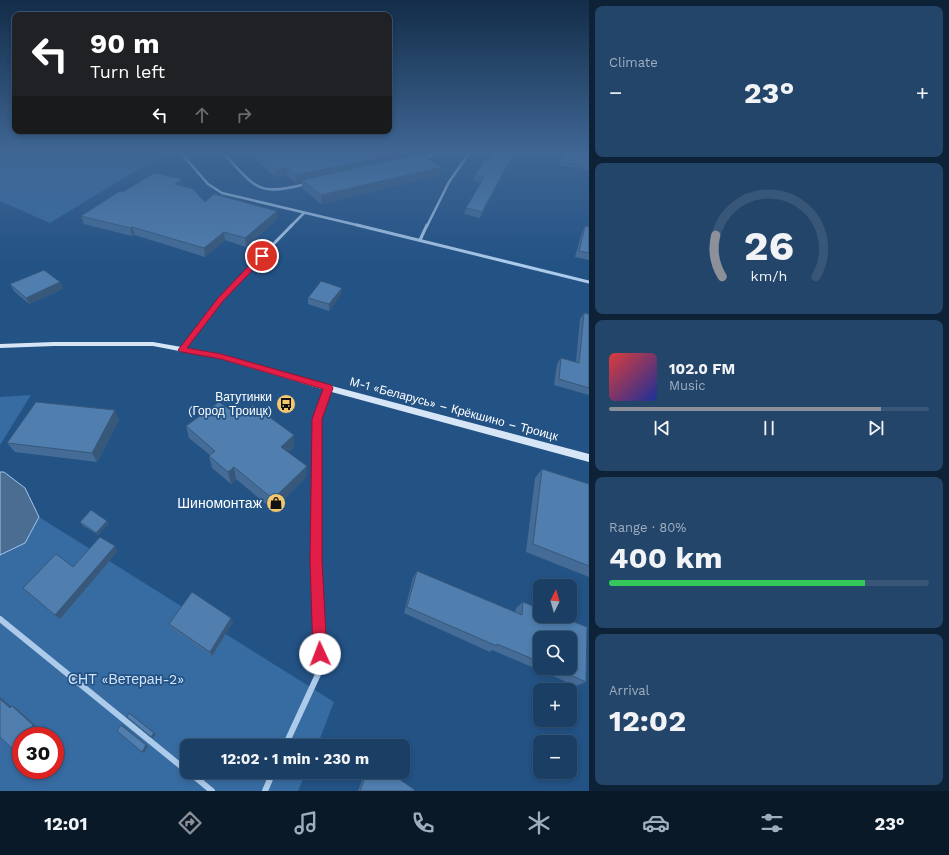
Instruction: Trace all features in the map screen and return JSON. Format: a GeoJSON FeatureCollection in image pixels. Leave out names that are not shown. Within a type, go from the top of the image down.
{"type":"FeatureCollection","features":[{"type":"Feature","properties":{"kind":"main road","name":"М-1 «Беларусь» – Крёкшино – Троицк"},"geometry":{"type":"LineString","coordinates":[[0,346],[54,344],[153,344],[221,356],[328,388],[589,458]]}},
{"type":"Feature","properties":{"kind":"street"},"geometry":{"type":"LineString","coordinates":[[217,189],[222,192],[304,213],[589,282]]}},
{"type":"Feature","properties":{"kind":"street"},"geometry":{"type":"LineString","coordinates":[[265,189],[285,189]]}},
{"type":"Feature","properties":{"kind":"street"},"geometry":{"type":"LineString","coordinates":[[420,240],[446,189]]}},
{"type":"Feature","properties":{"kind":"street"},"geometry":{"type":"LineString","coordinates":[[182,350],[220,299],[304,213]]}},
{"type":"Feature","properties":{"kind":"street"},"geometry":{"type":"LineString","coordinates":[[288,739],[320,670],[316,561],[317,419],[328,388]]}},
{"type":"Feature","properties":{"kind":"street"},"geometry":{"type":"LineString","coordinates":[[0,619],[180,765]]}},
{"type":"Feature","properties":{"kind":"street"},"geometry":{"type":"LineString","coordinates":[[198,779],[212,791]]}},
{"type":"Feature","properties":{"kind":"street"},"geometry":{"type":"LineString","coordinates":[[264,791],[270,779]]}},
{"type":"Feature","properties":{"kind":"green space"},"geometry":{"type":"Polygon","coordinates":[[[0,189],[106,189],[50,223],[0,201],[0,189]]]}},
{"type":"Feature","properties":{"kind":"green space"},"geometry":{"type":"Polygon","coordinates":[[[31,395],[0,445],[0,397],[31,395]]]}},
{"type":"Feature","properties":{"kind":"green space","name":"СНТ «Ветеран-2»"},"geometry":{"type":"Polygon","coordinates":[[[0,487],[39,517],[334,702],[320,739],[180,739],[180,779],[303,779],[298,791],[0,791],[0,487]]]}},
{"type":"Feature","properties":{"kind":"shaded area"},"geometry":{"type":"Polygon","coordinates":[[[0,472],[4,472],[25,488],[39,517],[25,543],[0,555],[0,472]]]}},
{"type":"Feature","properties":{"kind":"building"},"geometry":{"type":"Polygon","coordinates":[[[128,189],[193,189],[205,202],[214,194],[277,211],[245,238],[224,232],[204,248],[132,227],[130,228],[81,216],[120,191],[123,192],[128,189]]]}},
{"type":"Feature","properties":{"kind":"building"},"geometry":{"type":"Polygon","coordinates":[[[313,189],[347,189],[321,195],[313,189]]]}},
{"type":"Feature","properties":{"kind":"building"},"geometry":{"type":"Polygon","coordinates":[[[477,189],[494,189],[482,212],[466,208],[477,189]]]}},
{"type":"Feature","properties":{"kind":"building"},"geometry":{"type":"Polygon","coordinates":[[[585,226],[589,227],[589,253],[579,251],[585,226]]]}},
{"type":"Feature","properties":{"kind":"building"},"geometry":{"type":"Polygon","coordinates":[[[44,270],[60,282],[26,298],[10,284],[44,270]]]}},
{"type":"Feature","properties":{"kind":"building"},"geometry":{"type":"Polygon","coordinates":[[[321,281],[342,288],[329,304],[308,298],[321,281]]]}},
{"type":"Feature","properties":{"kind":"building"},"geometry":{"type":"Polygon","coordinates":[[[584,313],[589,314],[589,388],[559,379],[561,358],[579,363],[584,313]]]}},
{"type":"Feature","properties":{"kind":"building"},"geometry":{"type":"Polygon","coordinates":[[[36,402],[115,410],[92,453],[7,443],[36,402]]]}},
{"type":"Feature","properties":{"kind":"building"},"geometry":{"type":"Polygon","coordinates":[[[219,402],[239,416],[253,405],[294,435],[281,447],[307,466],[273,499],[234,467],[228,472],[209,456],[215,451],[186,426],[219,402]]]}},
{"type":"Feature","properties":{"kind":"building"},"geometry":{"type":"Polygon","coordinates":[[[542,469],[589,484],[589,566],[533,544],[542,469]]]}},
{"type":"Feature","properties":{"kind":"building"},"geometry":{"type":"Polygon","coordinates":[[[91,510],[107,521],[96,533],[80,522],[91,510]]]}},
{"type":"Feature","properties":{"kind":"building"},"geometry":{"type":"Polygon","coordinates":[[[100,537],[115,546],[55,615],[23,588],[56,554],[73,567],[100,537]]]}},
{"type":"Feature","properties":{"kind":"building"},"geometry":{"type":"Polygon","coordinates":[[[417,571],[522,615],[523,602],[533,606],[533,623],[577,623],[587,627],[586,682],[570,675],[577,675],[577,631],[533,631],[533,659],[497,644],[497,646],[407,607],[417,571]]]}},
{"type":"Feature","properties":{"kind":"building"},"geometry":{"type":"Polygon","coordinates":[[[192,592],[231,618],[210,652],[169,624],[192,592]]]}},
{"type":"Feature","properties":{"kind":"building"},"geometry":{"type":"Polygon","coordinates":[[[0,699],[10,708],[12,706],[33,725],[31,727],[12,727],[12,748],[0,737],[0,699]]]}},
{"type":"Feature","properties":{"kind":"building"},"geometry":{"type":"Polygon","coordinates":[[[129,713],[154,733],[151,737],[127,717],[129,713]]]}},
{"type":"Feature","properties":{"kind":"building"},"geometry":{"type":"Polygon","coordinates":[[[121,725],[146,745],[142,752],[117,731],[121,725]]]}},
{"type":"Feature","properties":{"kind":"building"},"geometry":{"type":"Polygon","coordinates":[[[364,779],[399,779],[415,790],[414,791],[360,791],[364,779]]]}},
{"type":"Feature","properties":{"kind":"place","name":"Ватутинки (Город Троицк)"},"geometry":{"type":"Point","coordinates":[286,404]}},
{"type":"Feature","properties":{"kind":"place","name":"Шиномонтаж"},"geometry":{"type":"Point","coordinates":[276,503]}},
{"type":"Feature","properties":{"kind":"route"},"geometry":{"type":"LineString","coordinates":[[262,256],[220,299],[182,350],[221,356],[328,388],[317,419],[316,561],[320,654]]}}]}
